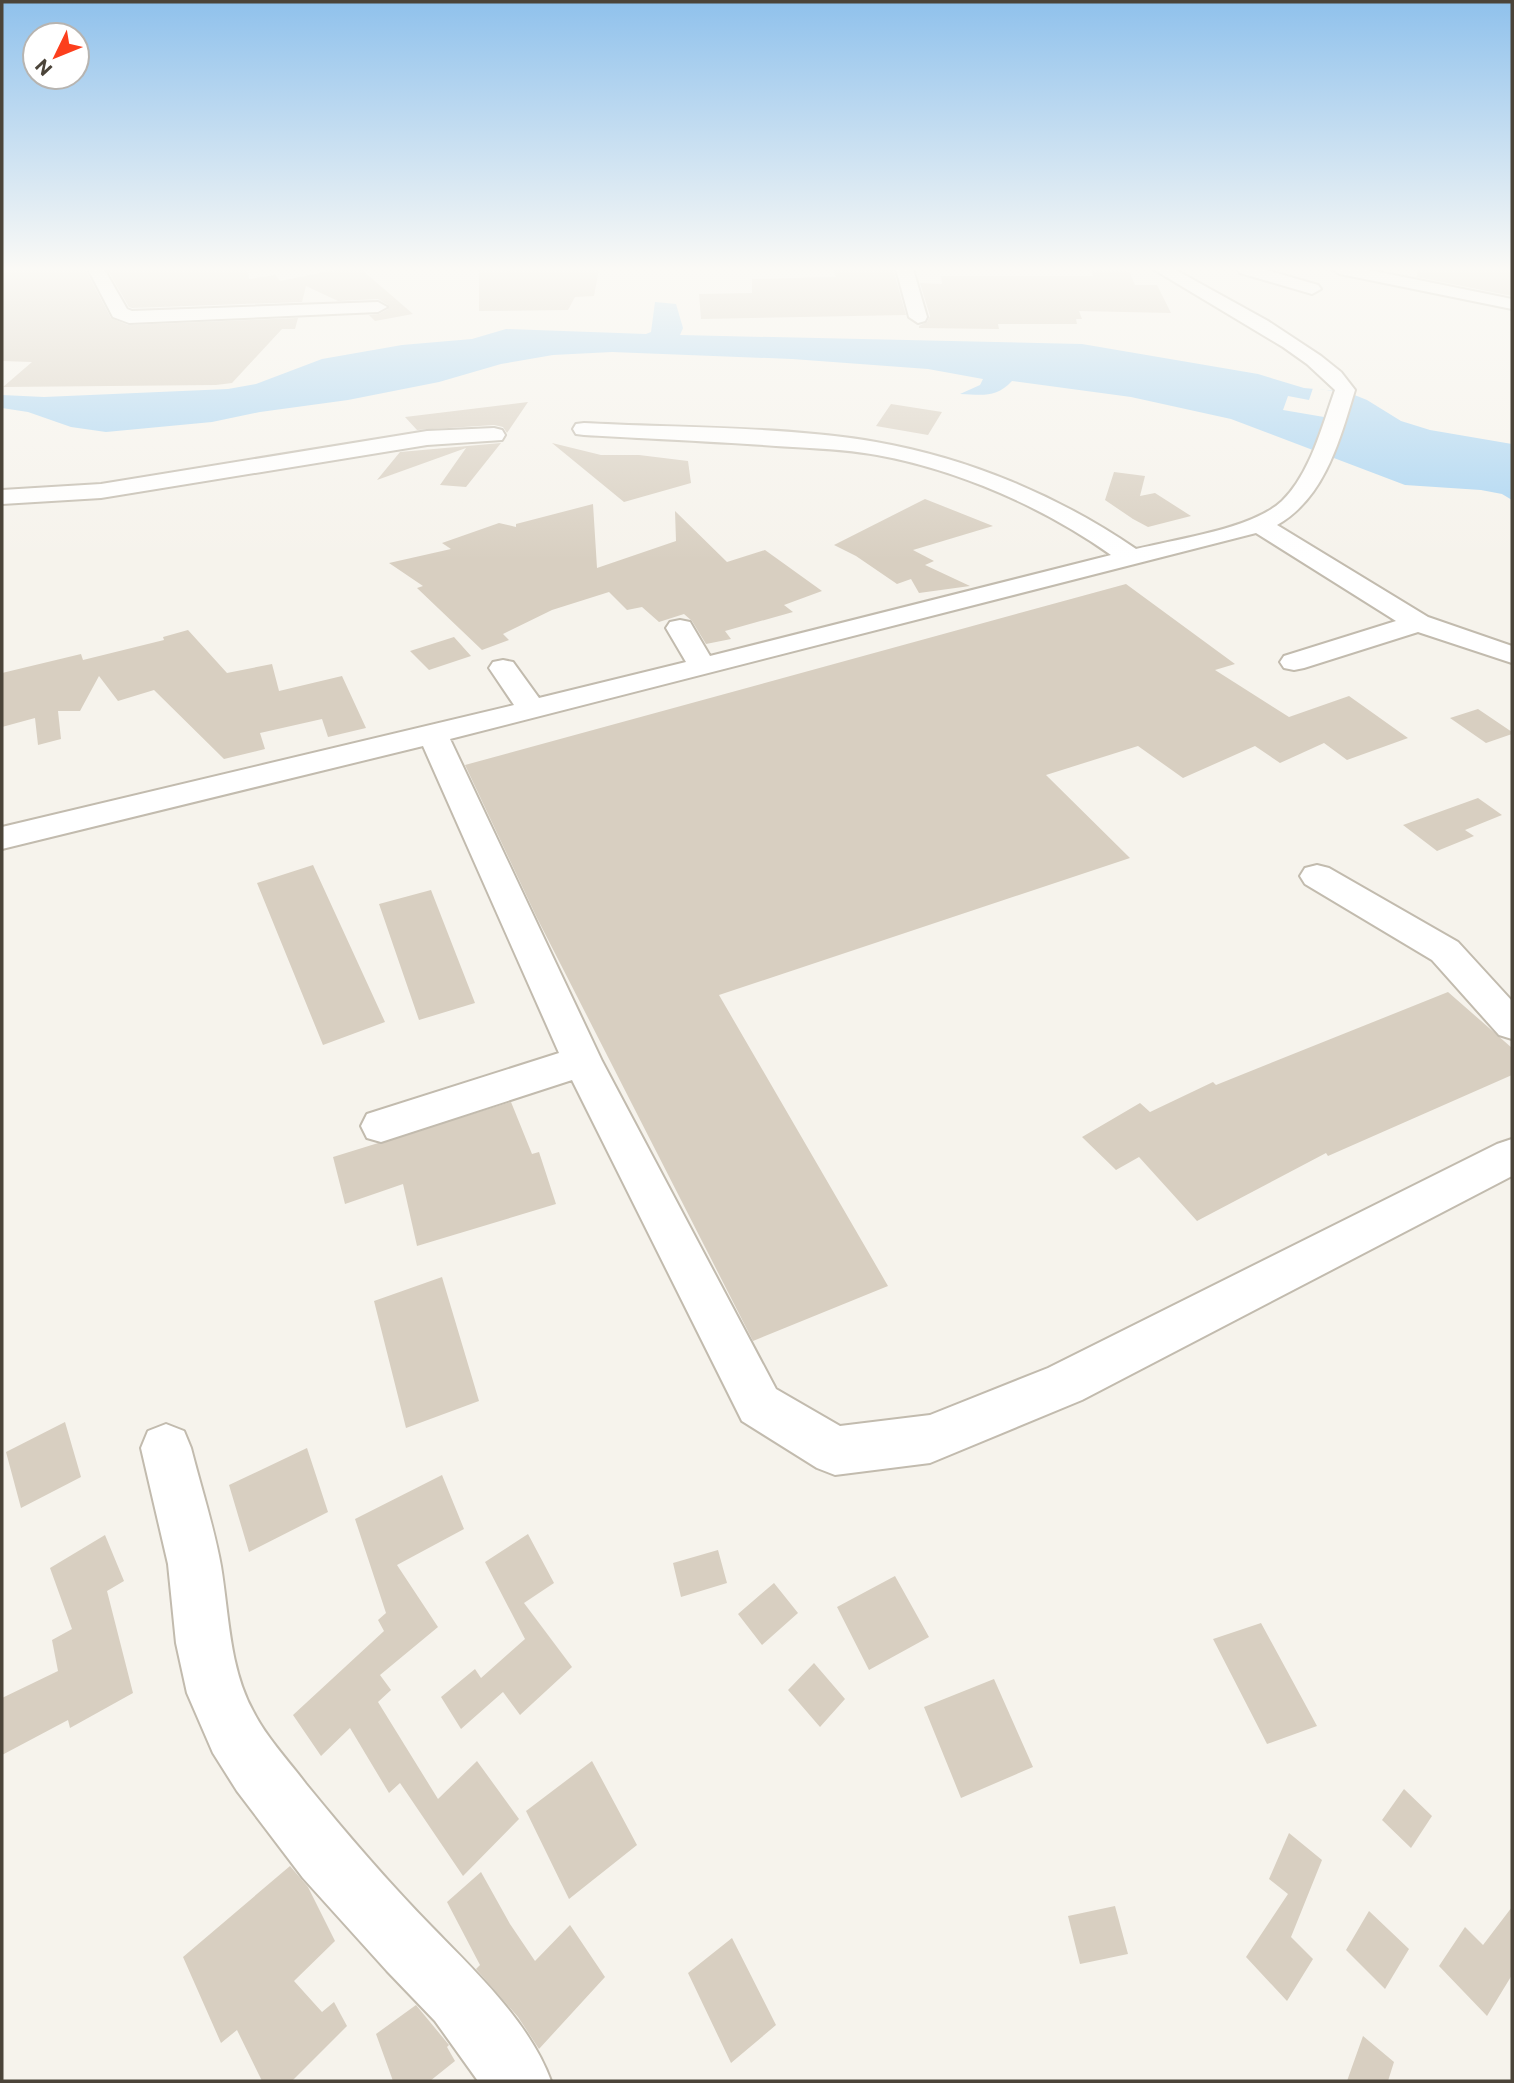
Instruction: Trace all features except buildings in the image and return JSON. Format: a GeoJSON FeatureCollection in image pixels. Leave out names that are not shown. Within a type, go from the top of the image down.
{"type":"FeatureCollection","features":[{"type":"Feature","properties":{"kind":"street"},"geometry":{"type":"LineString","coordinates":[[2,838],[433,734],[1260,525],[1291,505],[1298,497],[1329,440],[1345,390],[1337,378],[1321,366]]}},
{"type":"Feature","properties":{"kind":"street"},"geometry":{"type":"LineString","coordinates":[[584,429],[828,443],[901,453],[1029,497],[1075,519],[1132,558]]}},
{"type":"Feature","properties":{"kind":"street"},"geometry":{"type":"LineString","coordinates":[[2,497],[101,491],[428,438],[494,435]]}},
{"type":"Feature","properties":{"kind":"street"},"geometry":{"type":"LineString","coordinates":[[1260,525],[1418,623],[1512,655]]}},
{"type":"Feature","properties":{"kind":"street"},"geometry":{"type":"LineString","coordinates":[[1294,662],[1418,623]]}},
{"type":"Feature","properties":{"kind":"street"},"geometry":{"type":"LineString","coordinates":[[680,628],[702,666]]}},
{"type":"Feature","properties":{"kind":"street"},"geometry":{"type":"LineString","coordinates":[[503,668],[532,709]]}},
{"type":"Feature","properties":{"kind":"street"},"geometry":{"type":"LineString","coordinates":[[433,734],[582,1061],[758,1405],[835,1451],[930,1439],[1065,1384],[1512,1156]]}},
{"type":"Feature","properties":{"kind":"street"},"geometry":{"type":"LineString","coordinates":[[1317,876],[1445,951],[1512,1025]]}},
{"type":"Feature","properties":{"kind":"street"},"geometry":{"type":"LineString","coordinates":[[381,1126],[582,1061]]}},
{"type":"Feature","properties":{"kind":"street"},"geometry":{"type":"LineString","coordinates":[[166,1448],[194,1564],[204,1643],[215,1693],[233,1733],[258,1770],[325,1856],[409,1949],[458,1998],[518,2081]]}},
{"type":"Feature","properties":{"kind":"water"},"geometry":{"type":"Polygon","coordinates":[[[303,366],[493,366],[439,382],[348,400],[260,412],[212,422],[106,432],[71,427],[28,412],[2,408],[2,395],[44,397],[228,389],[256,384],[303,366]]]}},
{"type":"Feature","properties":{"kind":"water"},"geometry":{"type":"Polygon","coordinates":[[[890,366],[1212,366],[1258,374],[1304,388],[1347,392],[1367,400],[1401,421],[1430,430],[1512,444],[1512,500],[1502,494],[1481,490],[1405,485],[1231,419],[1131,397],[1012,381],[995,393],[960,394],[980,385],[983,379],[928,369],[890,366]]]}},
{"type":"Feature","properties":{"kind":"pier"},"geometry":{"type":"Polygon","coordinates":[[[1313,388],[1333,391],[1324,417],[1283,410],[1288,396],[1309,400],[1313,388]]]}}]}
